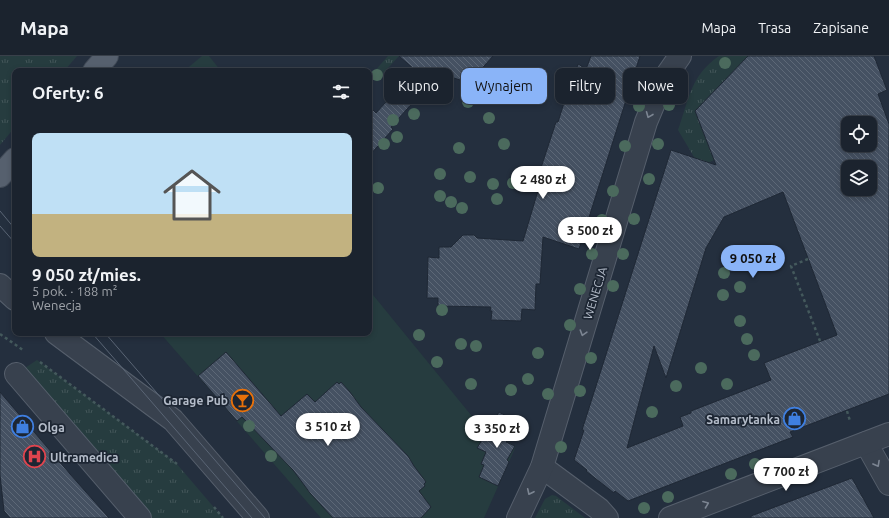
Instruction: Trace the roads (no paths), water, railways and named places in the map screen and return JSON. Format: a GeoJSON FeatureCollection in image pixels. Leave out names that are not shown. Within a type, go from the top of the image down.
{"type":"FeatureCollection","features":[{"type":"Feature","properties":{"kind":"main road"},"geometry":{"type":"LineString","coordinates":[[97,68],[107,56]]}},
{"type":"Feature","properties":{"kind":"main road"},"geometry":{"type":"LineString","coordinates":[[0,176],[12,162]]}},
{"type":"Feature","properties":{"kind":"street","name":"WENECJA"},"geometry":{"type":"LineString","coordinates":[[518,518],[542,467],[646,122],[664,79],[680,56]]}},
{"type":"Feature","properties":{"kind":"street"},"geometry":{"type":"LineString","coordinates":[[0,285],[12,296]]}},
{"type":"Feature","properties":{"kind":"street"},"geometry":{"type":"LineString","coordinates":[[60,336],[173,420],[258,518]]}},
{"type":"Feature","properties":{"kind":"street"},"geometry":{"type":"LineString","coordinates":[[16,374],[140,518]]}},
{"type":"Feature","properties":{"kind":"street"},"geometry":{"type":"LineString","coordinates":[[670,518],[889,434]]}},
{"type":"Feature","properties":{"kind":"street"},"geometry":{"type":"LineString","coordinates":[[866,443],[889,484]]}},
{"type":"Feature","properties":{"kind":"street"},"geometry":{"type":"LineString","coordinates":[[542,467],[599,509],[607,518]]}},
{"type":"Feature","properties":{"kind":"tram line"},"geometry":{"type":"LineString","coordinates":[[0,211],[12,225]]}},
{"type":"Feature","properties":{"kind":"tram line"},"geometry":{"type":"LineString","coordinates":[[0,226],[12,240]]}},
{"type":"Feature","properties":{"kind":"tram line"},"geometry":{"type":"LineString","coordinates":[[95,336],[252,518]]}},
{"type":"Feature","properties":{"kind":"tram line"},"geometry":{"type":"LineString","coordinates":[[108,336],[265,518]]}},
{"type":"Feature","properties":{"kind":"place","name":"Garage Pub"},"geometry":{"type":"Point","coordinates":[243,400]}},
{"type":"Feature","properties":{"kind":"place","name":"Samarytanka"},"geometry":{"type":"Point","coordinates":[795,419]}},
{"type":"Feature","properties":{"kind":"place","name":"Olga"},"geometry":{"type":"Point","coordinates":[23,427]}},
{"type":"Feature","properties":{"kind":"place","name":"Ultramedica"},"geometry":{"type":"Point","coordinates":[35,457]}}]}
